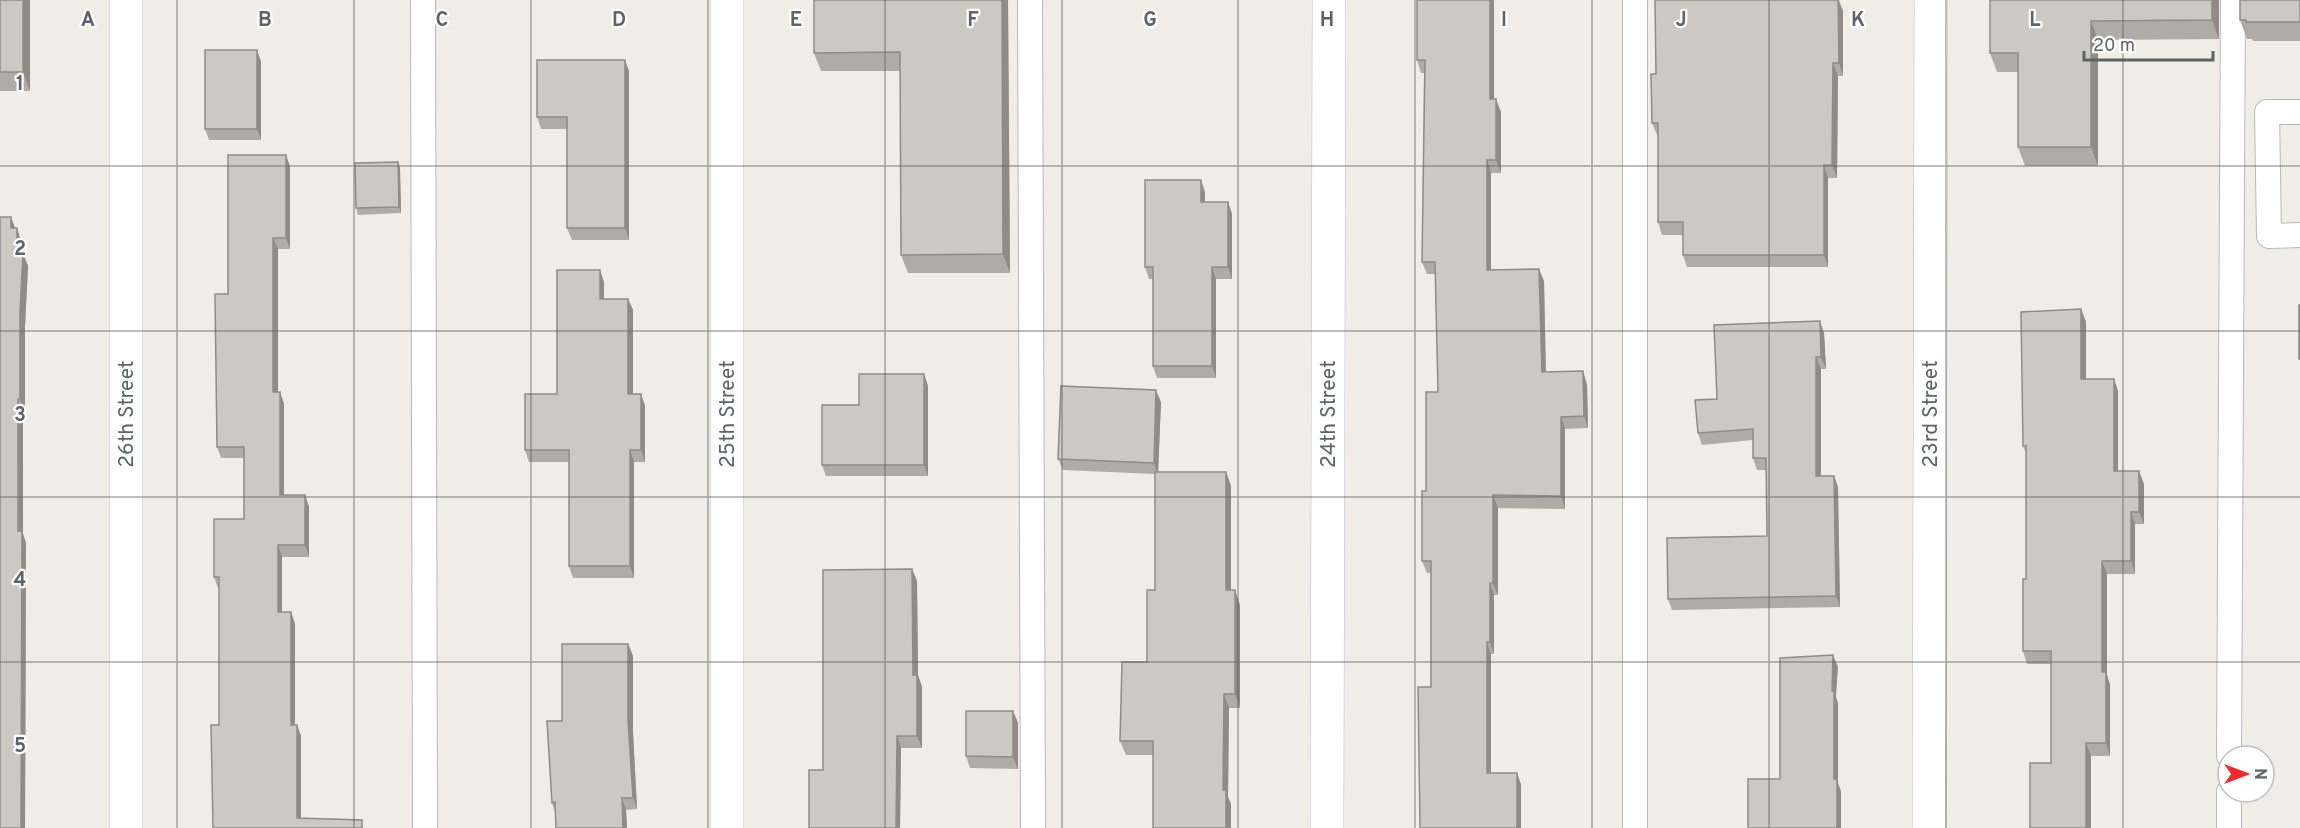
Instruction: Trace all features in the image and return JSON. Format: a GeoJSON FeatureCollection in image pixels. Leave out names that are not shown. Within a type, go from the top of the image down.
{"type":"FeatureCollection","features":[{"type":"Feature","properties":{"kind":"street","name":"26th Street"},"geometry":{"type":"LineString","coordinates":[[126,0],[126,828]]}},
{"type":"Feature","properties":{"kind":"street","name":"25th Street"},"geometry":{"type":"LineString","coordinates":[[727,0],[728,828]]}},
{"type":"Feature","properties":{"kind":"street","name":"24th Street"},"geometry":{"type":"LineString","coordinates":[[1327,828],[1329,0]]}},
{"type":"Feature","properties":{"kind":"street","name":"23rd Street"},"geometry":{"type":"LineString","coordinates":[[1929,828],[1931,0]]}},
{"type":"Feature","properties":{"kind":"lane"},"geometry":{"type":"LineString","coordinates":[[423,0],[425,828]]}},
{"type":"Feature","properties":{"kind":"lane"},"geometry":{"type":"LineString","coordinates":[[1030,0],[1033,828]]}},
{"type":"Feature","properties":{"kind":"lane"},"geometry":{"type":"LineString","coordinates":[[1635,0],[1635,828]]}},
{"type":"Feature","properties":{"kind":"lane"},"geometry":{"type":"LineString","coordinates":[[2229,744],[2233,0]]}},
{"type":"Feature","properties":{"kind":"lane"},"geometry":{"type":"LineString","coordinates":[[2300,112],[2267,112],[2269,236],[2300,236]]}},
{"type":"Feature","properties":{"kind":"lane"},"geometry":{"type":"LineString","coordinates":[[2229,804],[2229,828]]}},
{"type":"Feature","properties":{"kind":"building"},"geometry":{"type":"Polygon","coordinates":[[[0,0],[23,0],[23,72],[0,72],[0,0]]]}},
{"type":"Feature","properties":{"kind":"building"},"geometry":{"type":"Polygon","coordinates":[[[814,0],[1002,0],[1003,254],[901,255],[900,52],[814,53],[814,0]]]}},
{"type":"Feature","properties":{"kind":"building"},"geometry":{"type":"Polygon","coordinates":[[[1417,0],[1490,0],[1490,99],[1496,99],[1496,160],[1487,160],[1487,270],[1539,269],[1542,372],[1583,371],[1584,416],[1561,417],[1561,496],[1493,495],[1493,583],[1490,583],[1490,642],[1487,642],[1487,773],[1517,773],[1517,828],[1420,828],[1418,687],[1431,687],[1431,561],[1422,561],[1422,491],[1426,491],[1426,392],[1438,392],[1435,262],[1422,262],[1425,60],[1417,60],[1417,0]]]}},
{"type":"Feature","properties":{"kind":"building"},"geometry":{"type":"Polygon","coordinates":[[[1655,0],[1838,0],[1839,63],[1833,63],[1832,165],[1824,165],[1824,255],[1683,255],[1683,222],[1658,222],[1658,123],[1652,123],[1651,74],[1656,74],[1655,0]]]}},
{"type":"Feature","properties":{"kind":"building"},"geometry":{"type":"Polygon","coordinates":[[[1990,0],[2212,0],[2212,20],[2091,21],[2091,147],[2018,147],[2018,53],[1990,53],[1990,0]]]}},
{"type":"Feature","properties":{"kind":"building"},"geometry":{"type":"Polygon","coordinates":[[[2240,0],[2300,0],[2300,22],[2240,20],[2240,0]]]}},
{"type":"Feature","properties":{"kind":"building"},"geometry":{"type":"Polygon","coordinates":[[[205,50],[257,50],[257,129],[205,129],[205,50]]]}},
{"type":"Feature","properties":{"kind":"building"},"geometry":{"type":"Polygon","coordinates":[[[537,60],[625,60],[625,228],[567,228],[567,117],[537,117],[537,60]]]}},
{"type":"Feature","properties":{"kind":"building"},"geometry":{"type":"Polygon","coordinates":[[[228,155],[286,155],[286,238],[273,238],[273,392],[280,392],[280,495],[305,495],[305,545],[278,545],[278,612],[291,612],[291,725],[297,725],[297,818],[362,820],[362,828],[213,828],[211,725],[219,725],[219,577],[214,577],[214,519],[244,519],[244,447],[217,447],[215,294],[228,294],[228,155]]]}},
{"type":"Feature","properties":{"kind":"building"},"geometry":{"type":"Polygon","coordinates":[[[398,162],[399,207],[356,208],[355,163],[398,162]]]}},
{"type":"Feature","properties":{"kind":"building"},"geometry":{"type":"Polygon","coordinates":[[[1145,180],[1201,180],[1201,202],[1228,202],[1228,267],[1212,267],[1212,366],[1153,366],[1153,267],[1145,267],[1145,180]]]}},
{"type":"Feature","properties":{"kind":"building"},"geometry":{"type":"Polygon","coordinates":[[[0,217],[11,217],[11,228],[17,228],[17,253],[23,253],[20,399],[18,399],[18,531],[22,531],[21,828],[0,828],[0,217]]]}},
{"type":"Feature","properties":{"kind":"building"},"geometry":{"type":"Polygon","coordinates":[[[557,270],[600,270],[600,299],[628,299],[628,394],[641,394],[641,450],[630,450],[630,566],[569,566],[569,450],[525,450],[525,394],[557,394],[557,270]]]}},
{"type":"Feature","properties":{"kind":"building"},"geometry":{"type":"Polygon","coordinates":[[[2300,305],[2300,359],[2299,359],[2300,305]]]}},
{"type":"Feature","properties":{"kind":"building"},"geometry":{"type":"Polygon","coordinates":[[[2081,309],[2081,379],[2114,379],[2114,471],[2139,471],[2139,512],[2131,512],[2131,561],[2102,561],[2102,672],[2106,672],[2106,743],[2086,743],[2086,828],[2030,828],[2030,763],[2051,763],[2051,651],[2023,651],[2023,579],[2026,579],[2026,446],[2023,446],[2021,312],[2081,309]]]}},
{"type":"Feature","properties":{"kind":"building"},"geometry":{"type":"Polygon","coordinates":[[[1820,321],[1821,357],[1816,357],[1816,476],[1834,476],[1836,596],[1668,599],[1667,538],[1767,536],[1766,458],[1753,458],[1753,429],[1698,433],[1695,400],[1717,399],[1714,325],[1820,321]]]}},
{"type":"Feature","properties":{"kind":"building"},"geometry":{"type":"Polygon","coordinates":[[[859,374],[924,374],[924,465],[822,465],[822,405],[859,405],[859,374]]]}},
{"type":"Feature","properties":{"kind":"building"},"geometry":{"type":"Polygon","coordinates":[[[1061,386],[1156,390],[1154,463],[1058,459],[1061,386]]]}},
{"type":"Feature","properties":{"kind":"building"},"geometry":{"type":"Polygon","coordinates":[[[1155,472],[1226,472],[1226,590],[1235,590],[1235,694],[1224,694],[1223,790],[1226,790],[1226,828],[1153,828],[1153,741],[1120,741],[1122,662],[1147,662],[1147,590],[1155,590],[1155,472]]]}},
{"type":"Feature","properties":{"kind":"building"},"geometry":{"type":"Polygon","coordinates":[[[912,569],[913,675],[917,675],[917,736],[897,736],[896,828],[809,828],[809,770],[823,770],[823,570],[912,569]]]}},
{"type":"Feature","properties":{"kind":"building"},"geometry":{"type":"Polygon","coordinates":[[[562,644],[628,644],[628,720],[633,798],[622,798],[623,828],[556,828],[555,802],[552,803],[547,721],[562,721],[562,644]]]}},
{"type":"Feature","properties":{"kind":"building"},"geometry":{"type":"Polygon","coordinates":[[[1833,655],[1834,779],[1837,779],[1837,828],[1748,828],[1748,779],[1780,779],[1780,658],[1833,655]]]}},
{"type":"Feature","properties":{"kind":"building"},"geometry":{"type":"Polygon","coordinates":[[[966,711],[1013,711],[1013,757],[966,756],[966,711]]]}}]}
